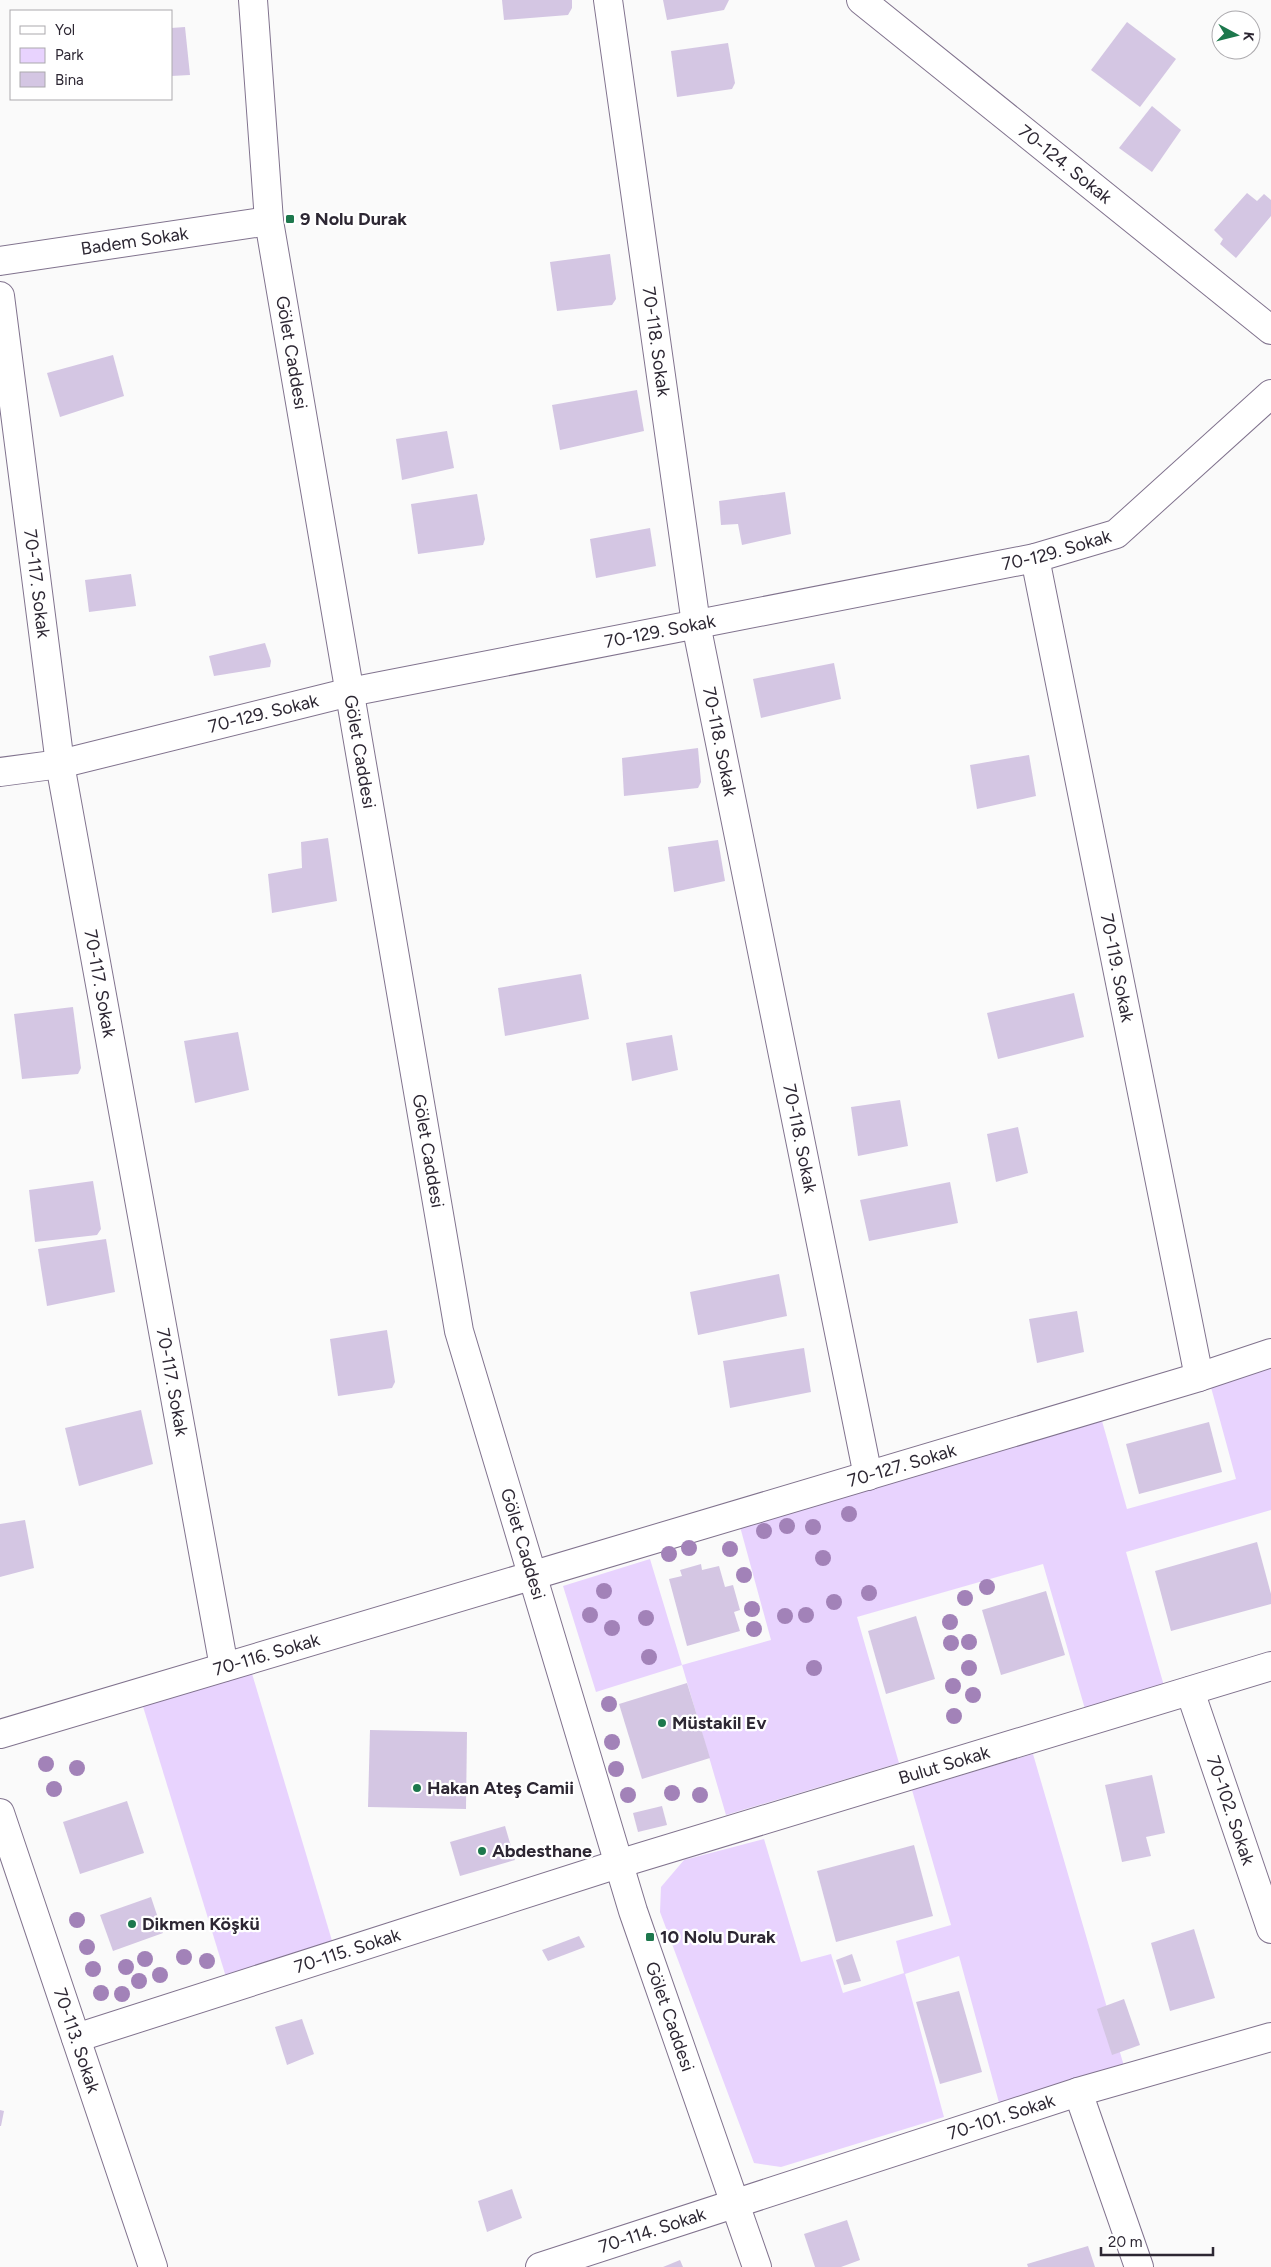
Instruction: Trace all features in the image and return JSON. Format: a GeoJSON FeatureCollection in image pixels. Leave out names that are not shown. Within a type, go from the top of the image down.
{"type":"FeatureCollection","features":[{"type":"Feature","properties":{"kind":"street","name":"Gölet Caddesi"},"geometry":{"type":"LineString","coordinates":[[253,0],[269,221],[459,1331],[618,1864],[757,2267]]}},
{"type":"Feature","properties":{"kind":"street","name":"70-118. Sokak"},"geometry":{"type":"LineString","coordinates":[[608,0],[696,624],[868,1476]]}},
{"type":"Feature","properties":{"kind":"street","name":"70-124. Sokak"},"geometry":{"type":"LineString","coordinates":[[861,0],[1271,330]]}},
{"type":"Feature","properties":{"kind":"street","name":"Badem Sokak"},"geometry":{"type":"LineString","coordinates":[[0,261],[269,221]]}},
{"type":"Feature","properties":{"kind":"street","name":"70-117. Sokak"},"geometry":{"type":"LineString","coordinates":[[0,296],[60,764],[224,1667]]}},
{"type":"Feature","properties":{"kind":"street","name":"70-129. Sokak"},"geometry":{"type":"LineString","coordinates":[[0,772],[60,764],[350,692],[1035,558],[1116,534],[1271,394]]}},
{"type":"Feature","properties":{"kind":"street","name":"70-119. Sokak"},"geometry":{"type":"LineString","coordinates":[[1035,558],[1199,1377]]}},
{"type":"Feature","properties":{"kind":"street","name":"70-127. Sokak"},"geometry":{"type":"LineString","coordinates":[[532,1575],[1199,1377],[1271,1353]]}},
{"type":"Feature","properties":{"kind":"street","name":"70-116. Sokak"},"geometry":{"type":"LineString","coordinates":[[0,1734],[532,1575]]}},
{"type":"Feature","properties":{"kind":"street","name":"Bulut Sokak"},"geometry":{"type":"LineString","coordinates":[[618,1864],[1271,1666]]}},
{"type":"Feature","properties":{"kind":"street","name":"70-102. Sokak"},"geometry":{"type":"LineString","coordinates":[[1190,1691],[1271,1929]]}},
{"type":"Feature","properties":{"kind":"street","name":"70-113. Sokak"},"geometry":{"type":"LineString","coordinates":[[0,1813],[153,2267]]}},
{"type":"Feature","properties":{"kind":"street","name":"70-115. Sokak"},"geometry":{"type":"LineString","coordinates":[[76,2038],[618,1864]]}},
{"type":"Feature","properties":{"kind":"street","name":"70-101. Sokak"},"geometry":{"type":"LineString","coordinates":[[734,2204],[1078,2092],[1271,2037]]}},
{"type":"Feature","properties":{"kind":"street"},"geometry":{"type":"LineString","coordinates":[[1078,2092],[1139,2267]]}},
{"type":"Feature","properties":{"kind":"street","name":"70-114. Sokak"},"geometry":{"type":"LineString","coordinates":[[540,2267],[734,2204]]}},
{"type":"Feature","properties":{"kind":"green space"},"geometry":{"type":"Polygon","coordinates":[[[1271,1362],[1271,1510],[1126,1552],[1164,1686],[1085,1709],[1043,1564],[857,1617],[899,1763],[726,1815],[682,1665],[771,1640],[739,1523],[1102,1421],[1127,1509],[1236,1479],[1209,1380],[1271,1362]]]}},
{"type":"Feature","properties":{"kind":"green space"},"geometry":{"type":"Polygon","coordinates":[[[650,1559],[682,1665],[596,1692],[563,1586],[650,1559]]]}},
{"type":"Feature","properties":{"kind":"green space"},"geometry":{"type":"Polygon","coordinates":[[[250,1667],[333,1944],[226,1977],[141,1700],[250,1667]]]}},
{"type":"Feature","properties":{"kind":"green space"},"geometry":{"type":"Polygon","coordinates":[[[1033,1754],[1126,2073],[1001,2110],[959,1956],[905,1974],[944,2117],[781,2167],[754,2163],[660,1912],[661,1887],[684,1860],[764,1839],[801,1962],[831,1954],[843,1993],[904,1973],[896,1941],[951,1925],[912,1790],[1033,1754]]]}},
{"type":"Feature","properties":{"kind":"building"},"geometry":{"type":"Polygon","coordinates":[[[502,0],[572,0],[572,8],[568,15],[504,20],[502,0]]]}},
{"type":"Feature","properties":{"kind":"building"},"geometry":{"type":"Polygon","coordinates":[[[663,0],[729,0],[724,10],[667,20],[663,0]]]}},
{"type":"Feature","properties":{"kind":"building"},"geometry":{"type":"Polygon","coordinates":[[[1127,22],[1176,59],[1140,107],[1091,70],[1127,22]]]}},
{"type":"Feature","properties":{"kind":"building"},"geometry":{"type":"Polygon","coordinates":[[[185,27],[190,75],[172,76],[172,28],[185,27]]]}},
{"type":"Feature","properties":{"kind":"building"},"geometry":{"type":"Polygon","coordinates":[[[728,43],[735,83],[732,89],[677,97],[671,51],[728,43]]]}},
{"type":"Feature","properties":{"kind":"building"},"geometry":{"type":"Polygon","coordinates":[[[1152,106],[1181,130],[1152,172],[1119,148],[1152,106]]]}},
{"type":"Feature","properties":{"kind":"building"},"geometry":{"type":"Polygon","coordinates":[[[1247,193],[1257,201],[1264,194],[1271,200],[1271,216],[1236,258],[1220,244],[1223,239],[1214,230],[1247,193]]]}},
{"type":"Feature","properties":{"kind":"building"},"geometry":{"type":"Polygon","coordinates":[[[610,254],[616,299],[612,305],[557,311],[550,262],[610,254]]]}},
{"type":"Feature","properties":{"kind":"building"},"geometry":{"type":"Polygon","coordinates":[[[113,355],[124,396],[60,417],[47,373],[113,355]]]}},
{"type":"Feature","properties":{"kind":"building"},"geometry":{"type":"Polygon","coordinates":[[[637,390],[644,431],[560,450],[552,405],[637,390]]]}},
{"type":"Feature","properties":{"kind":"building"},"geometry":{"type":"Polygon","coordinates":[[[447,431],[454,468],[402,480],[396,439],[447,431]]]}},
{"type":"Feature","properties":{"kind":"building"},"geometry":{"type":"Polygon","coordinates":[[[785,492],[791,534],[742,545],[738,524],[721,525],[719,501],[785,492]]]}},
{"type":"Feature","properties":{"kind":"building"},"geometry":{"type":"Polygon","coordinates":[[[477,494],[485,539],[483,545],[418,554],[411,504],[477,494]]]}},
{"type":"Feature","properties":{"kind":"building"},"geometry":{"type":"Polygon","coordinates":[[[650,528],[656,566],[596,578],[590,539],[650,528]]]}},
{"type":"Feature","properties":{"kind":"building"},"geometry":{"type":"Polygon","coordinates":[[[131,574],[136,606],[89,612],[85,580],[131,574]]]}},
{"type":"Feature","properties":{"kind":"building"},"geometry":{"type":"Polygon","coordinates":[[[265,643],[271,661],[270,667],[214,676],[209,656],[265,643]]]}},
{"type":"Feature","properties":{"kind":"building"},"geometry":{"type":"Polygon","coordinates":[[[834,663],[841,699],[761,718],[753,679],[834,663]]]}},
{"type":"Feature","properties":{"kind":"building"},"geometry":{"type":"Polygon","coordinates":[[[698,748],[701,782],[698,788],[624,796],[622,758],[698,748]]]}},
{"type":"Feature","properties":{"kind":"building"},"geometry":{"type":"Polygon","coordinates":[[[1029,755],[1036,796],[977,809],[970,765],[1029,755]]]}},
{"type":"Feature","properties":{"kind":"building"},"geometry":{"type":"Polygon","coordinates":[[[328,838],[337,901],[272,913],[268,874],[302,868],[301,842],[328,838]]]}},
{"type":"Feature","properties":{"kind":"building"},"geometry":{"type":"Polygon","coordinates":[[[718,840],[725,881],[674,892],[668,847],[718,840]]]}},
{"type":"Feature","properties":{"kind":"building"},"geometry":{"type":"Polygon","coordinates":[[[581,974],[589,1019],[505,1036],[498,988],[581,974]]]}},
{"type":"Feature","properties":{"kind":"building"},"geometry":{"type":"Polygon","coordinates":[[[1074,993],[1084,1037],[998,1059],[987,1013],[1074,993]]]}},
{"type":"Feature","properties":{"kind":"building"},"geometry":{"type":"Polygon","coordinates":[[[73,1007],[81,1068],[78,1074],[22,1079],[14,1014],[73,1007]]]}},
{"type":"Feature","properties":{"kind":"building"},"geometry":{"type":"Polygon","coordinates":[[[238,1032],[249,1090],[195,1103],[184,1041],[238,1032]]]}},
{"type":"Feature","properties":{"kind":"building"},"geometry":{"type":"Polygon","coordinates":[[[672,1035],[678,1070],[632,1081],[626,1043],[672,1035]]]}},
{"type":"Feature","properties":{"kind":"building"},"geometry":{"type":"Polygon","coordinates":[[[900,1100],[908,1146],[858,1156],[851,1107],[900,1100]]]}},
{"type":"Feature","properties":{"kind":"building"},"geometry":{"type":"Polygon","coordinates":[[[1018,1127],[1028,1173],[996,1182],[987,1134],[1018,1127]]]}},
{"type":"Feature","properties":{"kind":"building"},"geometry":{"type":"Polygon","coordinates":[[[93,1181],[101,1229],[97,1235],[35,1242],[29,1190],[93,1181]]]}},
{"type":"Feature","properties":{"kind":"building"},"geometry":{"type":"Polygon","coordinates":[[[950,1182],[958,1223],[869,1241],[860,1200],[950,1182]]]}},
{"type":"Feature","properties":{"kind":"building"},"geometry":{"type":"Polygon","coordinates":[[[106,1239],[115,1292],[47,1306],[38,1249],[106,1239]]]}},
{"type":"Feature","properties":{"kind":"building"},"geometry":{"type":"Polygon","coordinates":[[[779,1274],[787,1316],[698,1335],[690,1292],[779,1274]]]}},
{"type":"Feature","properties":{"kind":"building"},"geometry":{"type":"Polygon","coordinates":[[[1077,1311],[1084,1352],[1037,1363],[1029,1319],[1077,1311]]]}},
{"type":"Feature","properties":{"kind":"building"},"geometry":{"type":"Polygon","coordinates":[[[387,1330],[395,1382],[392,1388],[338,1396],[330,1339],[387,1330]]]}},
{"type":"Feature","properties":{"kind":"building"},"geometry":{"type":"Polygon","coordinates":[[[804,1348],[811,1392],[730,1408],[723,1361],[804,1348]]]}},
{"type":"Feature","properties":{"kind":"building"},"geometry":{"type":"Polygon","coordinates":[[[141,1410],[153,1464],[79,1486],[65,1428],[141,1410]]]}},
{"type":"Feature","properties":{"kind":"building"},"geometry":{"type":"Polygon","coordinates":[[[1209,1422],[1222,1472],[1139,1494],[1126,1444],[1209,1422]]]}},
{"type":"Feature","properties":{"kind":"building"},"geometry":{"type":"Polygon","coordinates":[[[25,1520],[34,1568],[0,1577],[0,1524],[25,1520]]]}},
{"type":"Feature","properties":{"kind":"building"},"geometry":{"type":"Polygon","coordinates":[[[1257,1542],[1271,1594],[1271,1604],[1171,1631],[1155,1571],[1257,1542]]]}},
{"type":"Feature","properties":{"kind":"building"},"geometry":{"type":"Polygon","coordinates":[[[701,1564],[702,1570],[719,1566],[725,1587],[733,1585],[740,1610],[734,1612],[740,1631],[687,1646],[669,1579],[682,1576],[680,1570],[701,1564]]]}},
{"type":"Feature","properties":{"kind":"building"},"geometry":{"type":"Polygon","coordinates":[[[1046,1591],[1065,1655],[1001,1675],[982,1610],[1046,1591]]]}},
{"type":"Feature","properties":{"kind":"building"},"geometry":{"type":"Polygon","coordinates":[[[916,1616],[935,1679],[886,1694],[868,1631],[916,1616]]]}},
{"type":"Feature","properties":{"kind":"building","name":"Müstakil Ev"},"geometry":{"type":"Polygon","coordinates":[[[687,1683],[710,1758],[642,1779],[619,1704],[687,1683]]]}},
{"type":"Feature","properties":{"kind":"building","name":"Hakan Ateş Camii"},"geometry":{"type":"Polygon","coordinates":[[[370,1730],[467,1732],[466,1809],[368,1807],[370,1730]]]}},
{"type":"Feature","properties":{"kind":"building"},"geometry":{"type":"Polygon","coordinates":[[[1152,1775],[1165,1833],[1146,1837],[1151,1856],[1122,1862],[1105,1785],[1152,1775]]]}},
{"type":"Feature","properties":{"kind":"building"},"geometry":{"type":"Polygon","coordinates":[[[127,1801],[144,1853],[80,1874],[63,1822],[127,1801]]]}},
{"type":"Feature","properties":{"kind":"building"},"geometry":{"type":"Polygon","coordinates":[[[662,1806],[667,1825],[638,1832],[633,1813],[662,1806]]]}},
{"type":"Feature","properties":{"kind":"building","name":"Abdesthane"},"geometry":{"type":"Polygon","coordinates":[[[505,1826],[515,1860],[460,1876],[450,1842],[505,1826]]]}},
{"type":"Feature","properties":{"kind":"building"},"geometry":{"type":"Polygon","coordinates":[[[914,1845],[933,1916],[836,1942],[817,1871],[914,1845]]]}},
{"type":"Feature","properties":{"kind":"building","name":"Dikmen Köşkü"},"geometry":{"type":"Polygon","coordinates":[[[151,1897],[163,1933],[113,1951],[100,1915],[151,1897]]]}},
{"type":"Feature","properties":{"kind":"building"},"geometry":{"type":"Polygon","coordinates":[[[1194,1929],[1215,1998],[1170,2011],[1151,1943],[1194,1929]]]}},
{"type":"Feature","properties":{"kind":"building"},"geometry":{"type":"Polygon","coordinates":[[[579,1936],[585,1947],[548,1961],[542,1950],[579,1936]]]}},
{"type":"Feature","properties":{"kind":"building"},"geometry":{"type":"Polygon","coordinates":[[[852,1954],[861,1981],[844,1985],[836,1960],[852,1954]]]}},
{"type":"Feature","properties":{"kind":"building"},"geometry":{"type":"Polygon","coordinates":[[[959,1991],[982,2072],[940,2084],[916,2002],[959,1991]]]}},
{"type":"Feature","properties":{"kind":"building"},"geometry":{"type":"Polygon","coordinates":[[[1124,1999],[1140,2045],[1112,2055],[1097,2009],[1124,1999]]]}},
{"type":"Feature","properties":{"kind":"building"},"geometry":{"type":"Polygon","coordinates":[[[302,2019],[314,2054],[287,2065],[275,2027],[302,2019]]]}},
{"type":"Feature","properties":{"kind":"building"},"geometry":{"type":"Polygon","coordinates":[[[0,2110],[4,2111],[1,2126],[0,2126],[0,2110]]]}},
{"type":"Feature","properties":{"kind":"building"},"geometry":{"type":"Polygon","coordinates":[[[512,2189],[522,2218],[487,2232],[478,2201],[512,2189]]]}},
{"type":"Feature","properties":{"kind":"building"},"geometry":{"type":"Polygon","coordinates":[[[847,2220],[860,2260],[841,2267],[815,2267],[804,2234],[847,2220]]]}},
{"type":"Feature","properties":{"kind":"building"},"geometry":{"type":"Polygon","coordinates":[[[1088,2246],[1095,2267],[1028,2267],[1027,2264],[1088,2246]]]}},
{"type":"Feature","properties":{"kind":"building"},"geometry":{"type":"Polygon","coordinates":[[[680,2260],[683,2267],[663,2267],[680,2260]]]}},
{"type":"Feature","properties":{"kind":"place","name":"9 Nolu Durak"},"geometry":{"type":"Point","coordinates":[290,219]}},
{"type":"Feature","properties":{"kind":"place","name":"Müstakil Ev"},"geometry":{"type":"Point","coordinates":[662,1723]}},
{"type":"Feature","properties":{"kind":"place","name":"Hakan Ateş Camii"},"geometry":{"type":"Point","coordinates":[417,1788]}},
{"type":"Feature","properties":{"kind":"place","name":"Abdesthane"},"geometry":{"type":"Point","coordinates":[482,1851]}},
{"type":"Feature","properties":{"kind":"place","name":"Dikmen Köşkü"},"geometry":{"type":"Point","coordinates":[132,1924]}},
{"type":"Feature","properties":{"kind":"place","name":"10 Nolu Durak"},"geometry":{"type":"Point","coordinates":[650,1937]}}]}
